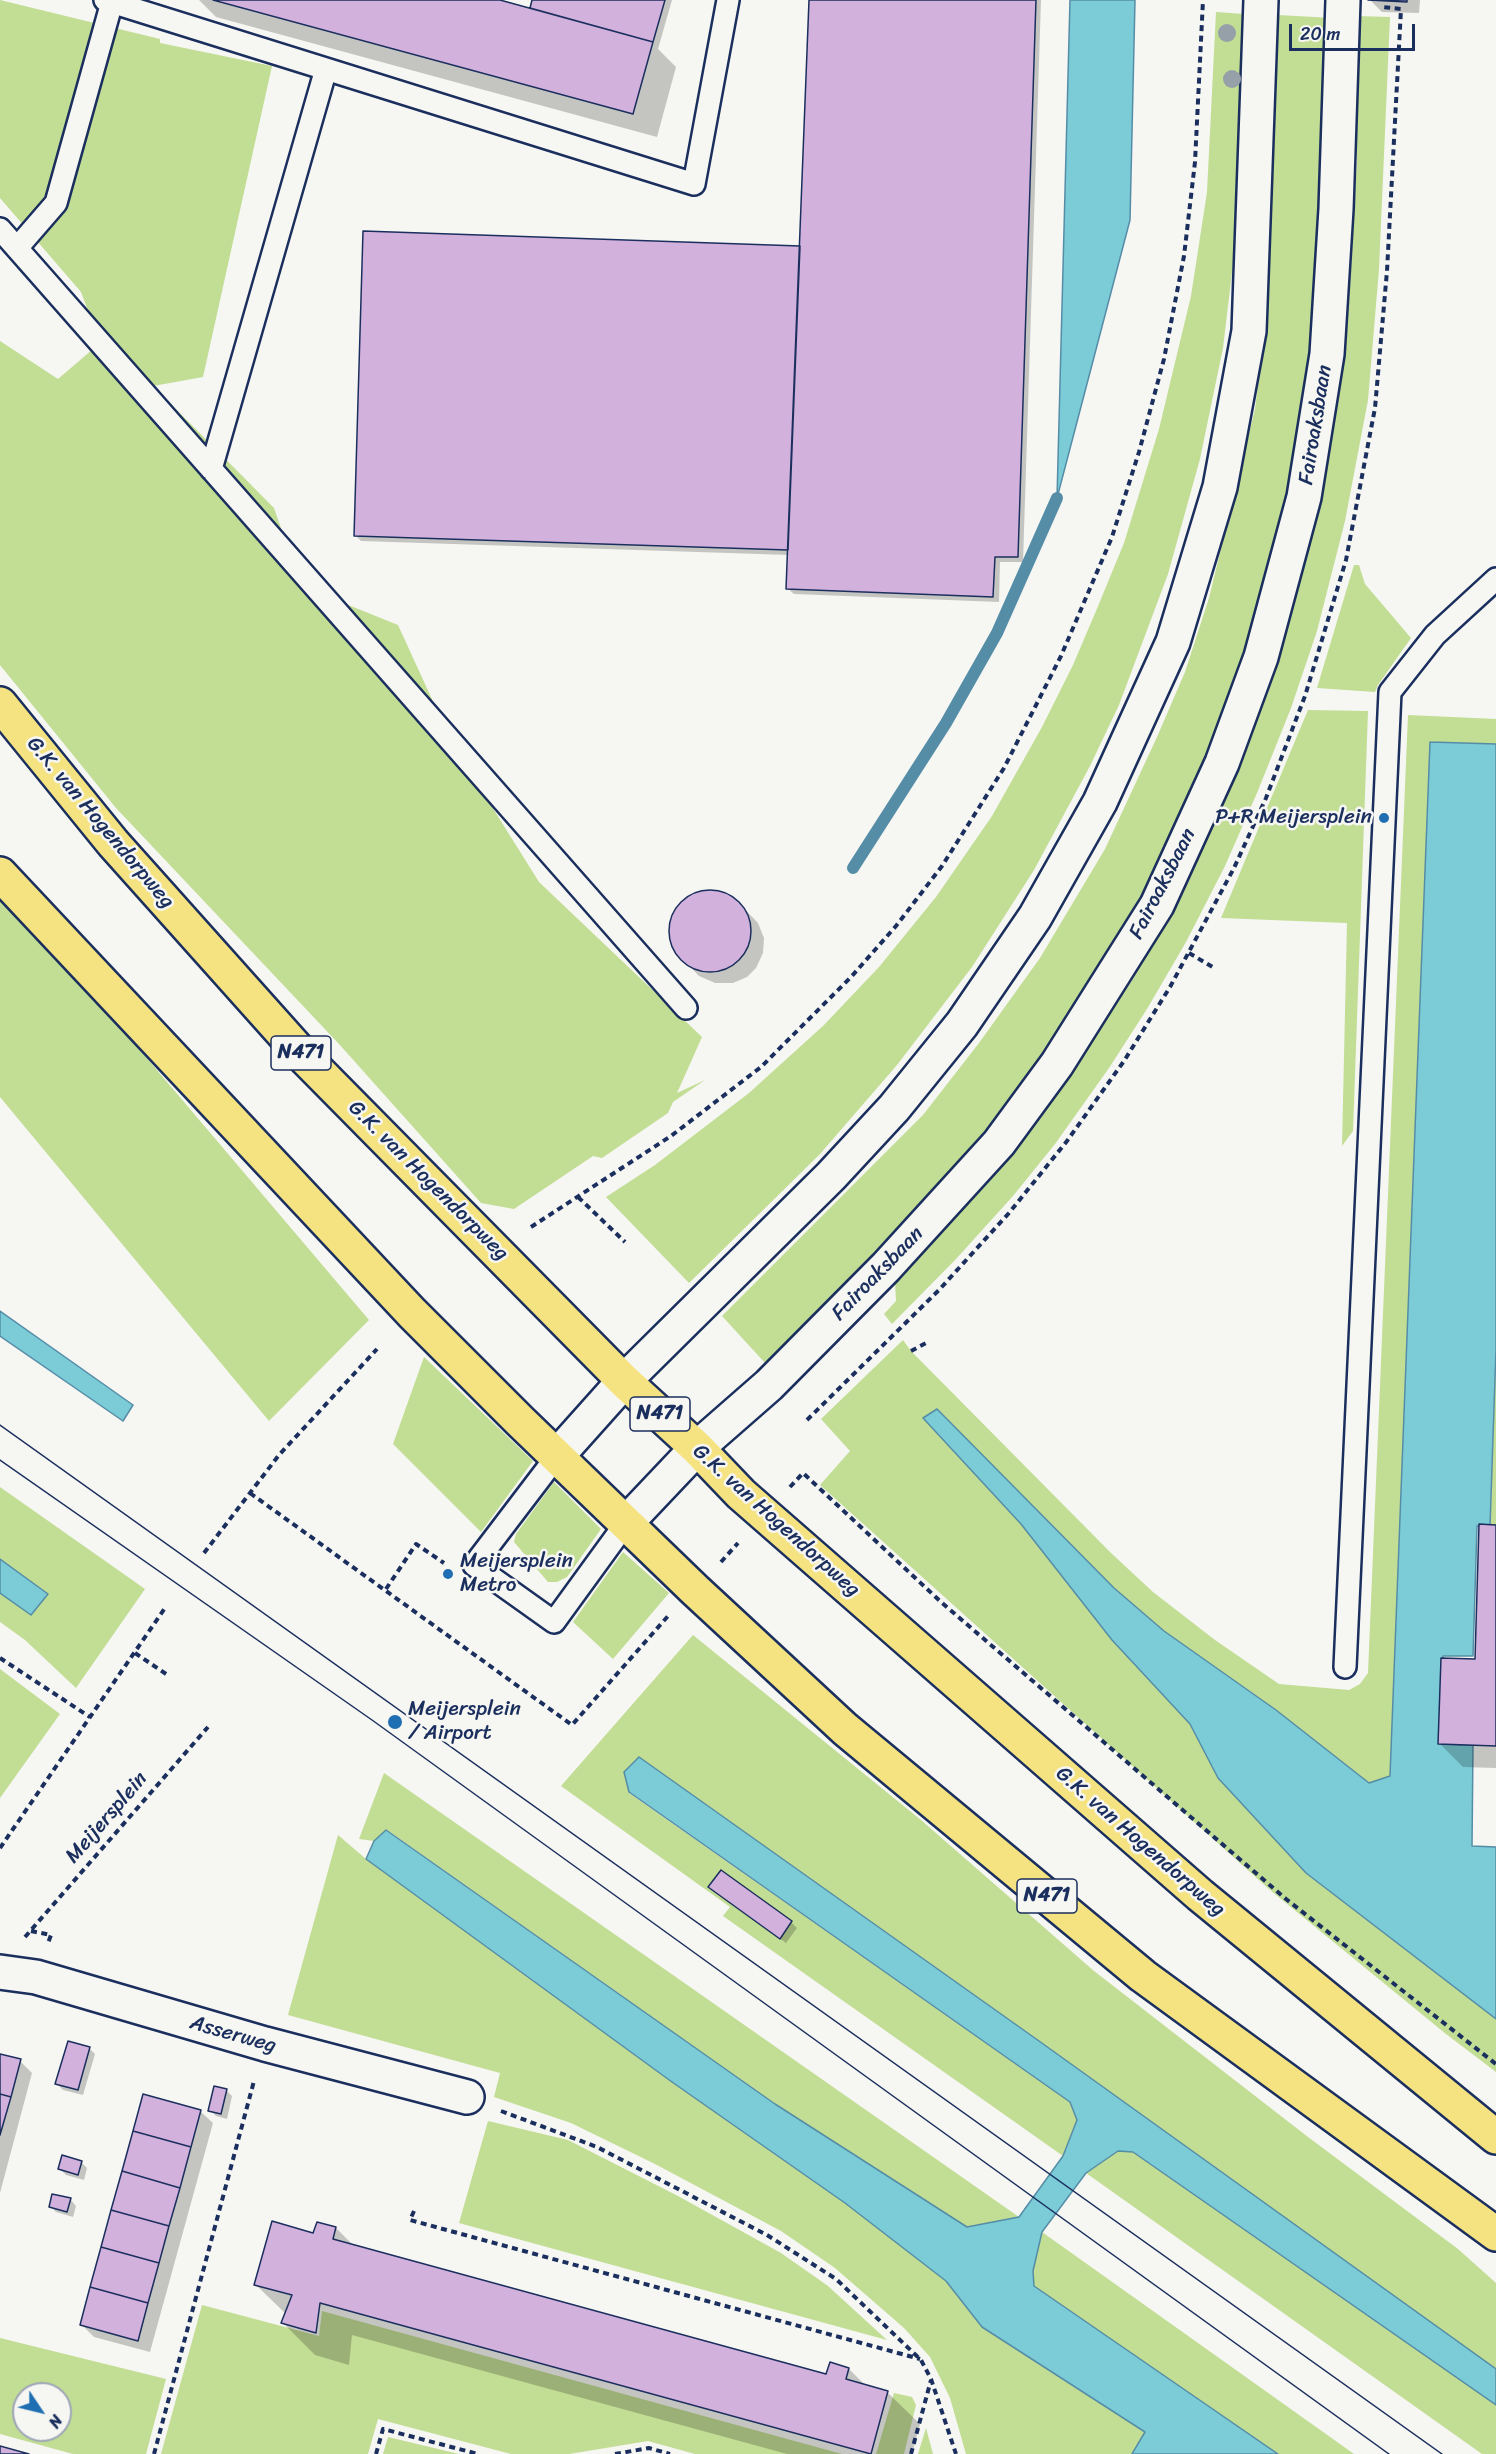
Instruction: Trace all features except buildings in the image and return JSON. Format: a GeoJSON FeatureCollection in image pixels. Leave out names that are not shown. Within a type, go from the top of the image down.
{"type":"FeatureCollection","features":[{"type":"Feature","properties":{"kind":"main road"},"geometry":{"type":"LineString","coordinates":[[557,1456],[624,1381],[831,1176],[901,1100],[962,1023],[1035,917],[1104,791],[1173,642],[1220,487],[1249,331],[1261,0]]}},
{"type":"Feature","properties":{"kind":"main road","name":"Fairoaksbaan"},"geometry":{"type":"LineString","coordinates":[[626,1523],[697,1448],[769,1385],[886,1267],[999,1143],[1057,1064],[1157,905],[1222,763],[1261,657],[1304,497],[1328,354],[1336,209],[1343,0]]}},
{"type":"Feature","properties":{"kind":"main road","name":"G.K. van Hogendorpweg"},"geometry":{"type":"LineString","coordinates":[[0,704],[113,843],[308,1060],[624,1381],[697,1448],[741,1494],[1200,1895],[1496,2137]]}},
{"type":"Feature","properties":{"kind":"main road","name":"N471"},"geometry":{"type":"LineString","coordinates":[[0,874],[412,1313],[695,1590],[845,1729],[1143,1976],[1496,2234]]}},
{"type":"Feature","properties":{"kind":"main road","name":"Asserweg"},"geometry":{"type":"LineString","coordinates":[[0,1972],[36,1977],[265,2044],[467,2097]]}},
{"type":"Feature","properties":{"kind":"lane"},"geometry":{"type":"LineString","coordinates":[[17,248],[56,203],[109,1],[694,184],[728,0]]}},
{"type":"Feature","properties":{"kind":"lane"},"geometry":{"type":"LineString","coordinates":[[211,469],[326,69]]}},
{"type":"Feature","properties":{"kind":"lane"},"geometry":{"type":"LineString","coordinates":[[0,229],[686,1008]]}},
{"type":"Feature","properties":{"kind":"lane"},"geometry":{"type":"LineString","coordinates":[[1345,1667],[1390,692],[1435,635],[1496,579]]}},
{"type":"Feature","properties":{"kind":"lane"},"geometry":{"type":"LineString","coordinates":[[557,1456],[474,1565],[554,1622],[626,1523]]}},
{"type":"Feature","properties":{"kind":"path"},"geometry":{"type":"LineString","coordinates":[[531,1227],[671,1136],[761,1067],[852,975],[896,926],[942,866],[1004,768],[1061,656],[1112,537],[1164,359],[1184,256],[1195,162],[1203,0]]}},
{"type":"Feature","properties":{"kind":"path"},"geometry":{"type":"LineString","coordinates":[[1189,953],[1216,969]]}},
{"type":"Feature","properties":{"kind":"path"},"geometry":{"type":"LineString","coordinates":[[578,1197],[625,1242]]}},
{"type":"Feature","properties":{"kind":"path"},"geometry":{"type":"LineString","coordinates":[[911,1351],[926,1343]]}},
{"type":"Feature","properties":{"kind":"path"},"geometry":{"type":"LineString","coordinates":[[204,1553],[279,1455],[377,1348]]}},
{"type":"Feature","properties":{"kind":"path"},"geometry":{"type":"LineString","coordinates":[[250,1493],[572,1725],[680,1603],[695,1590],[803,1473],[941,1602],[1286,1899],[1496,2064]]}},
{"type":"Feature","properties":{"kind":"path"},"geometry":{"type":"LineString","coordinates":[[386,1589],[416,1544],[452,1568]]}},
{"type":"Feature","properties":{"kind":"path"},"geometry":{"type":"LineString","coordinates":[[0,1848],[165,1608]]}},
{"type":"Feature","properties":{"kind":"path"},"geometry":{"type":"LineString","coordinates":[[135,1653],[169,1676]]}},
{"type":"Feature","properties":{"kind":"path"},"geometry":{"type":"LineString","coordinates":[[0,1658],[90,1717]]}},
{"type":"Feature","properties":{"kind":"path","name":"Meijersplein"},"geometry":{"type":"LineString","coordinates":[[31,1931],[208,1727]]}},
{"type":"Feature","properties":{"kind":"path"},"geometry":{"type":"LineString","coordinates":[[154,2454],[265,2044]]}},
{"type":"Feature","properties":{"kind":"path"},"geometry":{"type":"LineString","coordinates":[[467,2097],[597,2147],[768,2235],[836,2279],[921,2360],[931,2379],[956,2454]]}},
{"type":"Feature","properties":{"kind":"path"},"geometry":{"type":"LineString","coordinates":[[414,2211],[410,2220],[921,2360]]}},
{"type":"Feature","properties":{"kind":"path"},"geometry":{"type":"LineString","coordinates":[[910,2454],[931,2379]]}},
{"type":"Feature","properties":{"kind":"path"},"geometry":{"type":"LineString","coordinates":[[376,2454],[383,2429],[478,2454]]}},
{"type":"Feature","properties":{"kind":"path"},"geometry":{"type":"LineString","coordinates":[[615,2454],[649,2448],[670,2454]]}},
{"type":"Feature","properties":{"kind":"green space"},"geometry":{"type":"Polygon","coordinates":[[[0,0],[160,39],[160,43],[272,66],[203,377],[153,386],[274,508],[301,586],[398,625],[452,743],[539,882],[702,1037],[677,1093],[705,1080],[673,1102],[668,1113],[602,1158],[593,1156],[514,1209],[481,1203],[339,1044],[116,808],[0,665],[0,341],[58,379],[100,343],[81,292],[0,198],[0,0]]]}},
{"type":"Feature","properties":{"kind":"green space"},"geometry":{"type":"Polygon","coordinates":[[[1216,12],[1244,14],[1241,138],[1233,264],[1223,348],[1200,459],[1168,574],[1119,705],[1090,766],[1034,870],[972,967],[897,1065],[820,1154],[689,1283],[606,1197],[655,1165],[749,1093],[824,1025],[879,967],[936,897],[992,816],[1042,727],[1073,665],[1096,611],[1124,543],[1159,429],[1191,296],[1207,192],[1216,12]]]}},
{"type":"Feature","properties":{"kind":"green space"},"geometry":{"type":"Polygon","coordinates":[[[1278,15],[1332,18],[1315,331],[1289,496],[1249,644],[1216,739],[1157,867],[1106,960],[1028,1079],[981,1139],[889,1242],[766,1364],[722,1316],[923,1115],[979,1043],[1040,958],[1105,849],[1185,672],[1209,598],[1255,409],[1266,317],[1278,15]]]}},
{"type":"Feature","properties":{"kind":"green space"},"geometry":{"type":"Polygon","coordinates":[[[1356,16],[1390,17],[1379,269],[1368,400],[1345,521],[1317,631],[1291,708],[1225,866],[1186,942],[1109,1068],[1055,1144],[1013,1196],[956,1259],[892,1324],[884,1314],[896,1301],[895,1282],[956,1218],[1018,1144],[1076,1066],[1133,979],[1189,876],[1234,779],[1269,682],[1300,583],[1323,487],[1339,395],[1349,302],[1357,161],[1356,16]]]}},
{"type":"Feature","properties":{"kind":"green space"},"geometry":{"type":"Polygon","coordinates":[[[1354,565],[1359,565],[1365,584],[1411,638],[1375,692],[1317,688],[1354,565]]]}},
{"type":"Feature","properties":{"kind":"green space"},"geometry":{"type":"Polygon","coordinates":[[[1308,710],[1368,711],[1353,1131],[1342,1146],[1347,923],[1221,918],[1308,710]]]}},
{"type":"Feature","properties":{"kind":"green space"},"geometry":{"type":"Polygon","coordinates":[[[1408,715],[1496,719],[1496,744],[1430,742],[1391,1776],[1369,1783],[1276,1710],[1164,1631],[1114,1588],[1021,1524],[1112,1640],[1190,1724],[1218,1778],[1306,1873],[1496,2019],[1496,2072],[1270,1890],[820,1485],[850,1451],[821,1419],[903,1340],[911,1351],[1111,1553],[1153,1592],[1215,1640],[1279,1684],[1349,1690],[1360,1684],[1368,1673],[1408,715]]]}},
{"type":"Feature","properties":{"kind":"green space"},"geometry":{"type":"Polygon","coordinates":[[[0,890],[100,1003],[369,1320],[269,1421],[0,1097],[0,890]]]}},
{"type":"Feature","properties":{"kind":"green space"},"geometry":{"type":"Polygon","coordinates":[[[1496,1349],[1496,1526],[1490,1526],[1496,1349]]]}},
{"type":"Feature","properties":{"kind":"green space"},"geometry":{"type":"Polygon","coordinates":[[[424,1357],[533,1461],[481,1532],[393,1444],[424,1357]]]}},
{"type":"Feature","properties":{"kind":"green space"},"geometry":{"type":"Polygon","coordinates":[[[554,1482],[601,1529],[567,1577],[557,1582],[548,1582],[514,1542],[516,1534],[554,1482]]]}},
{"type":"Feature","properties":{"kind":"green space"},"geometry":{"type":"Polygon","coordinates":[[[0,1487],[145,1589],[76,1688],[25,1640],[0,1622],[0,1593],[31,1615],[48,1594],[0,1559],[0,1487]]]}},
{"type":"Feature","properties":{"kind":"green space"},"geometry":{"type":"Polygon","coordinates":[[[623,1552],[669,1593],[613,1659],[573,1622],[623,1552]]]}},
{"type":"Feature","properties":{"kind":"green space"},"geometry":{"type":"Polygon","coordinates":[[[693,1635],[921,1820],[1094,1971],[1308,2137],[1458,2249],[1496,2283],[1496,2369],[639,1757],[629,1793],[1070,2102],[1077,2120],[1063,2156],[723,1916],[730,1907],[561,1786],[693,1635]]]}},
{"type":"Feature","properties":{"kind":"green space"},"geometry":{"type":"Polygon","coordinates":[[[0,1669],[60,1714],[0,1798],[0,1669]]]}},
{"type":"Feature","properties":{"kind":"green space"},"geometry":{"type":"Polygon","coordinates":[[[384,1773],[1019,2217],[967,2227],[775,2104],[387,1830],[374,1841],[359,1839],[384,1773]]]}},
{"type":"Feature","properties":{"kind":"green space"},"geometry":{"type":"Polygon","coordinates":[[[338,1835],[366,1859],[672,2082],[845,2203],[946,2281],[982,2327],[1146,2433],[1132,2454],[966,2454],[950,2398],[930,2357],[904,2328],[835,2268],[781,2231],[655,2164],[571,2123],[494,2097],[500,2073],[288,2015],[338,1835]]]}},
{"type":"Feature","properties":{"kind":"green space"},"geometry":{"type":"Polygon","coordinates":[[[488,2121],[568,2140],[678,2196],[781,2253],[828,2286],[887,2340],[459,2223],[488,2121]]]}},
{"type":"Feature","properties":{"kind":"green space"},"geometry":{"type":"Polygon","coordinates":[[[1117,2151],[1133,2152],[1496,2405],[1496,2454],[1482,2454],[1086,2173],[1117,2151]]]}},
{"type":"Feature","properties":{"kind":"green space"},"geometry":{"type":"Polygon","coordinates":[[[1042,2232],[1354,2454],[1278,2454],[1034,2286],[1033,2271],[1042,2232]]]}},
{"type":"Feature","properties":{"kind":"green space"},"geometry":{"type":"Polygon","coordinates":[[[202,2305],[319,2336],[322,2311],[842,2454],[695,2454],[648,2441],[569,2454],[511,2454],[378,2419],[368,2454],[161,2454],[202,2305]]]}},
{"type":"Feature","properties":{"kind":"green space"},"geometry":{"type":"Polygon","coordinates":[[[0,2338],[166,2379],[146,2454],[73,2454],[29,2442],[72,2442],[72,2382],[12,2382],[12,2437],[0,2434],[0,2338]]]}},
{"type":"Feature","properties":{"kind":"green space"},"geometry":{"type":"Polygon","coordinates":[[[894,2393],[912,2397],[916,2405],[904,2454],[876,2454],[894,2393]]]}},
{"type":"Feature","properties":{"kind":"green space"},"geometry":{"type":"Polygon","coordinates":[[[926,2428],[933,2454],[918,2454],[926,2428]]]}},
{"type":"Feature","properties":{"kind":"green space"},"geometry":{"type":"Polygon","coordinates":[[[388,2437],[459,2454],[383,2454],[388,2437]]]}},
{"type":"Feature","properties":{"kind":"water"},"geometry":{"type":"Polygon","coordinates":[[[1070,0],[1135,0],[1130,220],[1057,498],[1070,0]]]}},
{"type":"Feature","properties":{"kind":"water"},"geometry":{"type":"Polygon","coordinates":[[[1430,742],[1496,744],[1496,1349],[1490,1526],[1477,1526],[1473,1656],[1443,1656],[1441,1744],[1473,1745],[1472,1846],[1496,1847],[1496,2019],[1306,1873],[1218,1778],[1190,1724],[1112,1640],[1021,1524],[923,1418],[937,1409],[1114,1588],[1164,1631],[1276,1710],[1369,1783],[1390,1776],[1430,742]]]}},
{"type":"Feature","properties":{"kind":"water"},"geometry":{"type":"Polygon","coordinates":[[[0,1311],[133,1405],[123,1421],[0,1336],[0,1311]]]}},
{"type":"Feature","properties":{"kind":"water"},"geometry":{"type":"Polygon","coordinates":[[[0,1559],[48,1594],[31,1615],[0,1593],[0,1559]]]}},
{"type":"Feature","properties":{"kind":"water"},"geometry":{"type":"Polygon","coordinates":[[[639,1757],[1496,2369],[1496,2405],[1133,2152],[1118,2151],[1086,2173],[1042,2232],[1033,2271],[1034,2286],[1278,2454],[1132,2454],[1145,2432],[982,2327],[946,2281],[845,2203],[672,2082],[366,1859],[374,1841],[386,1830],[775,2104],[967,2227],[1019,2217],[1063,2156],[1077,2120],[1070,2102],[629,1792],[624,1772],[639,1757]]]}},
{"type":"Feature","properties":{"kind":"waterway"},"geometry":{"type":"LineString","coordinates":[[853,868],[946,723],[997,633],[1057,498]]}},
{"type":"Feature","properties":{"kind":"tram line"},"geometry":{"type":"LineString","coordinates":[[0,1425],[1442,2454]]}},
{"type":"Feature","properties":{"kind":"tram line"},"geometry":{"type":"LineString","coordinates":[[0,1460],[372,1720],[1389,2454]]}},
{"type":"Feature","properties":{"kind":"place","name":"P+R Meijersplein"},"geometry":{"type":"Point","coordinates":[1384,818]}},
{"type":"Feature","properties":{"kind":"place","name":"Meijersplein Metro"},"geometry":{"type":"Point","coordinates":[448,1574]}},
{"type":"Feature","properties":{"kind":"place","name":"Meijersplein / Airport"},"geometry":{"type":"Point","coordinates":[395,1722]}}]}
